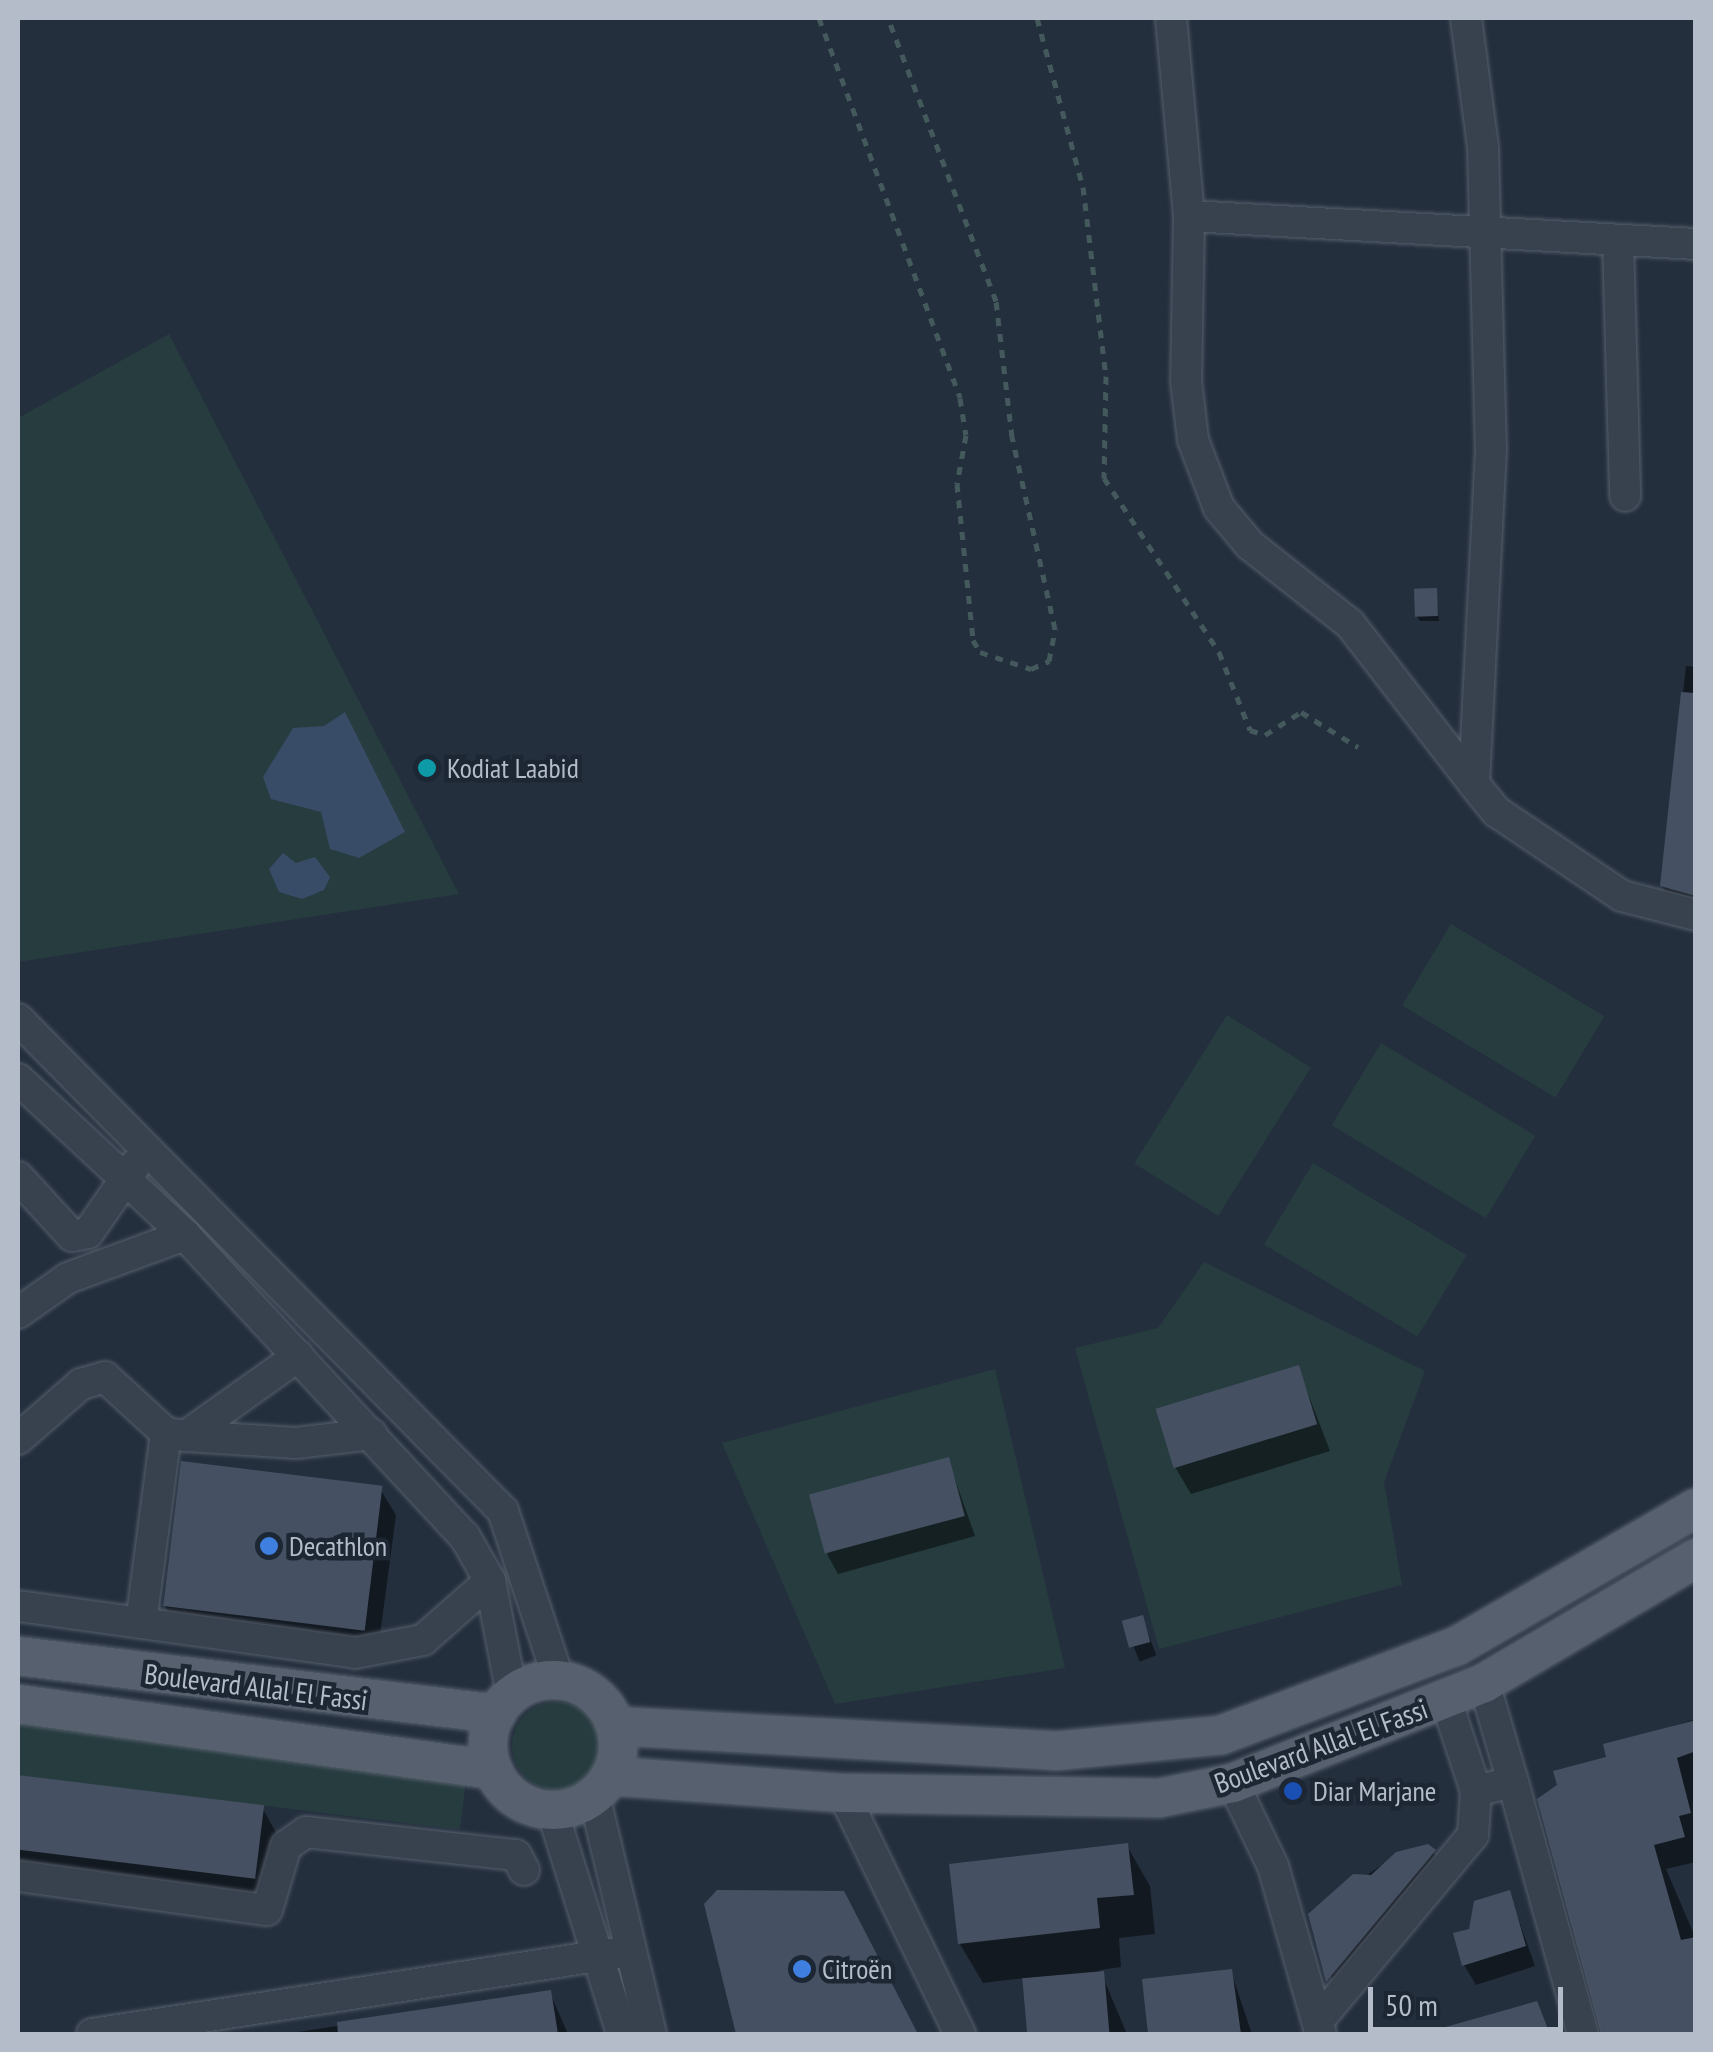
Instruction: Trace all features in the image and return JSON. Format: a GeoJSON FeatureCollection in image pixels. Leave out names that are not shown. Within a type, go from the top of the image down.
{"type":"FeatureCollection","features":[{"type":"Feature","properties":{"kind":"main road","name":"Boulevard Allal El Fassi"},"geometry":{"type":"LineString","coordinates":[[615,1726],[1036,1750],[1221,1735],[1457,1646],[1696,1508]]}},
{"type":"Feature","properties":{"kind":"main road","name":"Boulevard Allal El Fassi"},"geometry":{"type":"LineString","coordinates":[[602,1786],[1106,1801],[1233,1782],[1484,1683],[1696,1558]]}},
{"type":"Feature","properties":{"kind":"main road","name":"Boulevard Allal El Fassi"},"geometry":{"type":"LineString","coordinates":[[18,1656],[254,1688],[504,1704]]}},
{"type":"Feature","properties":{"kind":"main road"},"geometry":{"type":"LineString","coordinates":[[560,1680],[594,1694],[615,1726],[602,1786],[552,1810],[517,1799],[493,1770],[504,1704],[560,1680]]}},
{"type":"Feature","properties":{"kind":"main road","name":"Boulevard Allal El Fassi"},"geometry":{"type":"LineString","coordinates":[[18,1704],[493,1770]]}},
{"type":"Feature","properties":{"kind":"street"},"geometry":{"type":"LineString","coordinates":[[1171,18],[1189,216],[1186,381],[1194,440],[1219,508],[1250,545],[1350,624],[1496,812],[1622,896],[1696,915]]}},
{"type":"Feature","properties":{"kind":"street"},"geometry":{"type":"LineString","coordinates":[[1466,18],[1484,239],[1491,448],[1474,784]]}},
{"type":"Feature","properties":{"kind":"street"},"geometry":{"type":"LineString","coordinates":[[1189,216],[1484,239],[1696,244]]}},
{"type":"Feature","properties":{"kind":"street"},"geometry":{"type":"LineString","coordinates":[[1618,240],[1625,496]]}},
{"type":"Feature","properties":{"kind":"street"},"geometry":{"type":"LineString","coordinates":[[18,1019],[149,1146],[503,1512],[560,1680]]}},
{"type":"Feature","properties":{"kind":"street"},"geometry":{"type":"LineString","coordinates":[[18,1078],[185,1234],[464,1536],[490,1582],[504,1704]]}},
{"type":"Feature","properties":{"kind":"street"},"geometry":{"type":"LineString","coordinates":[[18,1177],[72,1236],[88,1233],[149,1146]]}},
{"type":"Feature","properties":{"kind":"street"},"geometry":{"type":"LineString","coordinates":[[18,1314],[68,1278],[185,1234]]}},
{"type":"Feature","properties":{"kind":"street"},"geometry":{"type":"LineString","coordinates":[[141,1623],[176,1435],[298,1356]]}},
{"type":"Feature","properties":{"kind":"street"},"geometry":{"type":"LineString","coordinates":[[18,1439],[81,1384],[104,1377],[176,1435],[296,1444],[372,1434]]}},
{"type":"Feature","properties":{"kind":"street"},"geometry":{"type":"LineString","coordinates":[[18,1606],[233,1637],[395,1650],[423,1640],[490,1582]]}},
{"type":"Feature","properties":{"kind":"street"},"geometry":{"type":"LineString","coordinates":[[233,1637],[254,1688]]}},
{"type":"Feature","properties":{"kind":"street"},"geometry":{"type":"LineString","coordinates":[[1484,1683],[1583,2034]]}},
{"type":"Feature","properties":{"kind":"street"},"geometry":{"type":"LineString","coordinates":[[1320,2028],[1472,1835],[1476,1791],[1446,1700]]}},
{"type":"Feature","properties":{"kind":"street"},"geometry":{"type":"LineString","coordinates":[[1233,1782],[1273,1866],[1320,2028]]}},
{"type":"Feature","properties":{"kind":"street"},"geometry":{"type":"LineString","coordinates":[[1476,1791],[1513,1782]]}},
{"type":"Feature","properties":{"kind":"street"},"geometry":{"type":"LineString","coordinates":[[602,1786],[622,2034]]}},
{"type":"Feature","properties":{"kind":"street"},"geometry":{"type":"LineString","coordinates":[[843,1793],[960,2034]]}},
{"type":"Feature","properties":{"kind":"street"},"geometry":{"type":"LineString","coordinates":[[552,1810],[651,2034]]}},
{"type":"Feature","properties":{"kind":"street"},"geometry":{"type":"LineString","coordinates":[[18,1876],[267,1910],[286,1846],[306,1832],[496,1852],[522,1859],[524,1870]]}},
{"type":"Feature","properties":{"kind":"street"},"geometry":{"type":"LineString","coordinates":[[92,2034],[616,1955]]}},
{"type":"Feature","properties":{"kind":"path"},"geometry":{"type":"LineString","coordinates":[[820,18],[960,398],[966,435],[956,484],[973,640],[980,652],[1031,669],[1049,661],[1055,628],[1012,437],[996,300],[888,18]]}},
{"type":"Feature","properties":{"kind":"path"},"geometry":{"type":"LineString","coordinates":[[1037,18],[1084,186],[1106,376],[1104,478],[1219,652],[1250,730],[1264,734],[1302,712],[1358,747]]}},
{"type":"Feature","properties":{"kind":"green space"},"geometry":{"type":"Polygon","coordinates":[[[169,334],[459,894],[18,962],[18,418],[169,334]]]}},
{"type":"Feature","properties":{"kind":"green space"},"geometry":{"type":"Polygon","coordinates":[[[1451,924],[1604,1016],[1556,1098],[1402,1005],[1451,924]]]}},
{"type":"Feature","properties":{"kind":"green space"},"geometry":{"type":"Polygon","coordinates":[[[1227,1015],[1311,1067],[1218,1216],[1134,1163],[1227,1015]]]}},
{"type":"Feature","properties":{"kind":"green space"},"geometry":{"type":"Polygon","coordinates":[[[1381,1043],[1535,1136],[1486,1218],[1332,1125],[1381,1043]]]}},
{"type":"Feature","properties":{"kind":"green space"},"geometry":{"type":"Polygon","coordinates":[[[1313,1163],[1466,1255],[1418,1337],[1264,1244],[1313,1163]]]}},
{"type":"Feature","properties":{"kind":"green space"},"geometry":{"type":"Polygon","coordinates":[[[1204,1262],[1425,1371],[1384,1482],[1402,1585],[1159,1649],[1075,1348],[1158,1328],[1204,1262]]]}},
{"type":"Feature","properties":{"kind":"green space"},"geometry":{"type":"Polygon","coordinates":[[[995,1369],[1065,1668],[835,1704],[722,1443],[995,1369]]]}},
{"type":"Feature","properties":{"kind":"green space"},"geometry":{"type":"Polygon","coordinates":[[[556,1702],[581,1709],[593,1721],[600,1746],[593,1771],[581,1783],[556,1790],[531,1783],[519,1771],[512,1746],[519,1721],[531,1709],[556,1702]]]}},
{"type":"Feature","properties":{"kind":"green space"},"geometry":{"type":"Polygon","coordinates":[[[18,1720],[467,1775],[460,1830],[18,1775],[18,1720]]]}},
{"type":"Feature","properties":{"kind":"water"},"geometry":{"type":"Polygon","coordinates":[[[345,712],[405,832],[359,858],[330,849],[321,812],[271,799],[263,777],[293,728],[324,726],[345,712]]]}},
{"type":"Feature","properties":{"kind":"water"},"geometry":{"type":"Polygon","coordinates":[[[283,853],[296,863],[315,857],[330,877],[324,890],[302,899],[279,892],[269,869],[283,853]]]}},
{"type":"Feature","properties":{"kind":"building"},"geometry":{"type":"Polygon","coordinates":[[[1437,588],[1438,616],[1415,617],[1414,589],[1437,588]]]}},
{"type":"Feature","properties":{"kind":"building"},"geometry":{"type":"Polygon","coordinates":[[[1681,692],[1696,693],[1696,896],[1660,886],[1681,692]]]}},
{"type":"Feature","properties":{"kind":"building"},"geometry":{"type":"Polygon","coordinates":[[[1299,1365],[1317,1424],[1174,1468],[1156,1409],[1299,1365]]]}},
{"type":"Feature","properties":{"kind":"building"},"geometry":{"type":"Polygon","coordinates":[[[949,1457],[965,1516],[825,1553],[809,1495],[949,1457]]]}},
{"type":"Feature","properties":{"kind":"building","name":"Decathlon"},"geometry":{"type":"Polygon","coordinates":[[[181,1461],[382,1486],[365,1631],[163,1606],[181,1461]]]}},
{"type":"Feature","properties":{"kind":"building"},"geometry":{"type":"Polygon","coordinates":[[[1143,1615],[1150,1642],[1129,1648],[1122,1621],[1143,1615]]]}},
{"type":"Feature","properties":{"kind":"building"},"geometry":{"type":"Polygon","coordinates":[[[1696,1720],[1696,1751],[1677,1758],[1691,1813],[1679,1816],[1685,1837],[1654,1845],[1681,1940],[1696,1937],[1696,2034],[1601,2034],[1537,1799],[1557,1785],[1553,1771],[1606,1757],[1603,1744],[1696,1720]]]}},
{"type":"Feature","properties":{"kind":"building"},"geometry":{"type":"Polygon","coordinates":[[[18,1775],[264,1805],[255,1879],[18,1850],[18,1775]]]}},
{"type":"Feature","properties":{"kind":"building"},"geometry":{"type":"Polygon","coordinates":[[[1128,1843],[1134,1895],[1097,1898],[1100,1928],[958,1944],[949,1864],[1128,1843]]]}},
{"type":"Feature","properties":{"kind":"building"},"geometry":{"type":"Polygon","coordinates":[[[1428,1844],[1436,1850],[1326,1982],[1308,1914],[1353,1874],[1371,1875],[1396,1852],[1428,1844]]]}},
{"type":"Feature","properties":{"kind":"building","name":"Citroën"},"geometry":{"type":"Polygon","coordinates":[[[717,1890],[844,1891],[918,2034],[736,2034],[704,1904],[717,1890]]]}},
{"type":"Feature","properties":{"kind":"building"},"geometry":{"type":"Polygon","coordinates":[[[1510,1890],[1526,1946],[1462,1966],[1453,1933],[1469,1929],[1474,1901],[1510,1890]]]}},
{"type":"Feature","properties":{"kind":"building"},"geometry":{"type":"Polygon","coordinates":[[[1232,1969],[1241,2034],[1148,2034],[1142,1979],[1232,1969]]]}},
{"type":"Feature","properties":{"kind":"building"},"geometry":{"type":"Polygon","coordinates":[[[1104,1971],[1109,2034],[1027,2034],[1022,1978],[1104,1971]]]}},
{"type":"Feature","properties":{"kind":"building"},"geometry":{"type":"Polygon","coordinates":[[[551,1990],[558,2034],[338,2034],[337,2022],[551,1990]]]}},
{"type":"Feature","properties":{"kind":"building"},"geometry":{"type":"Polygon","coordinates":[[[1537,2001],[1550,2034],[1443,2034],[1442,2028],[1537,2001]]]}},
{"type":"Feature","properties":{"kind":"place","name":"Kodiat Laabid"},"geometry":{"type":"Point","coordinates":[427,768]}},
{"type":"Feature","properties":{"kind":"place","name":"Decathlon"},"geometry":{"type":"Point","coordinates":[269,1546]}},
{"type":"Feature","properties":{"kind":"place","name":"Diar Marjane"},"geometry":{"type":"Point","coordinates":[1293,1791]}},
{"type":"Feature","properties":{"kind":"place","name":"Citroën"},"geometry":{"type":"Point","coordinates":[802,1969]}}]}
